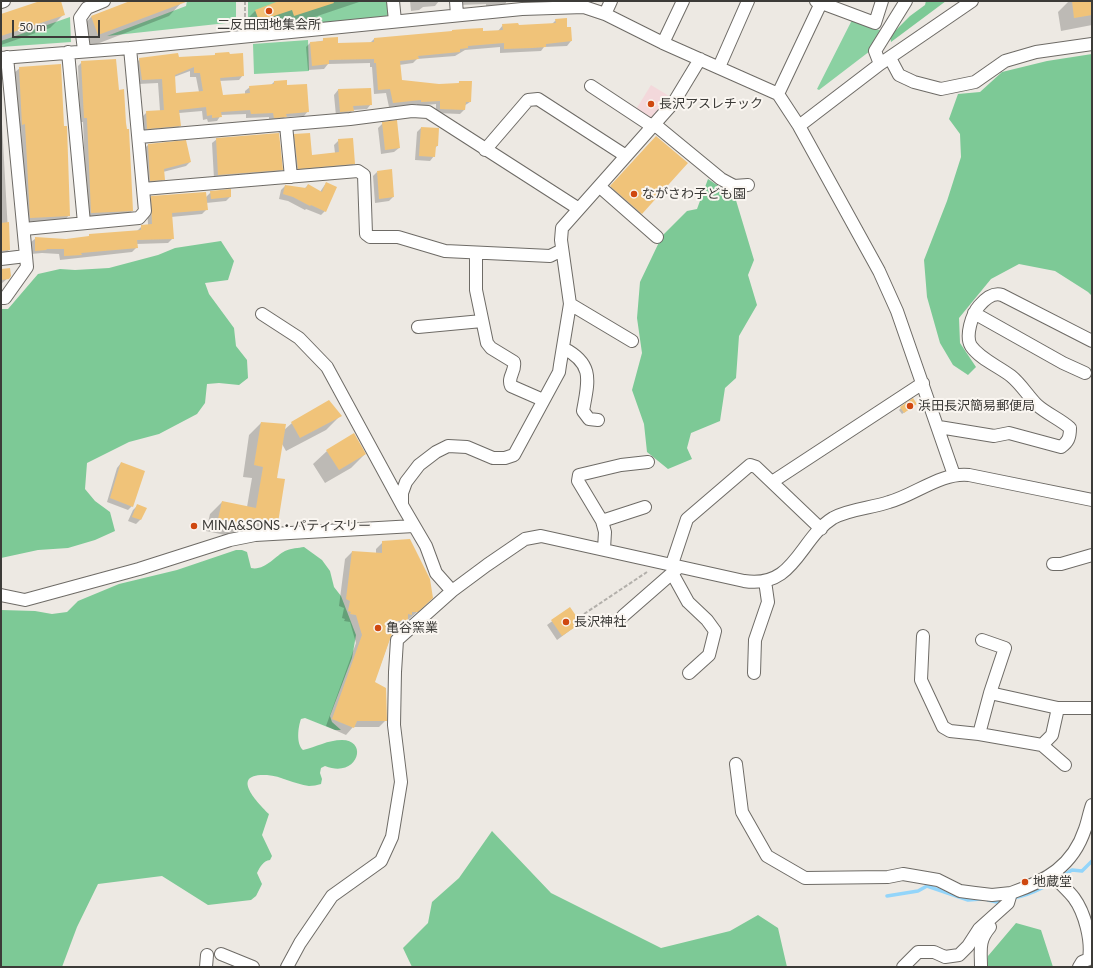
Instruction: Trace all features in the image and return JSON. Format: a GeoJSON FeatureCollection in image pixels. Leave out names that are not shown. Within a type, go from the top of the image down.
{"type":"FeatureCollection","features":[{"type":"Feature","properties":{"kind":"street"},"geometry":{"type":"LineString","coordinates":[[84,50],[80,18],[87,8],[104,1]]}},
{"type":"Feature","properties":{"kind":"street"},"geometry":{"type":"LineString","coordinates":[[393,1],[395,21]]}},
{"type":"Feature","properties":{"kind":"street"},"geometry":{"type":"LineString","coordinates":[[456,1],[457,15]]}},
{"type":"Feature","properties":{"kind":"street"},"geometry":{"type":"LineString","coordinates":[[605,14],[611,1]]}},
{"type":"Feature","properties":{"kind":"street"},"geometry":{"type":"LineString","coordinates":[[664,43],[683,1]]}},
{"type":"Feature","properties":{"kind":"street"},"geometry":{"type":"LineString","coordinates":[[719,67],[748,1]]}},
{"type":"Feature","properties":{"kind":"street"},"geometry":{"type":"LineString","coordinates":[[778,94],[818,2],[875,23],[882,1]]}},
{"type":"Feature","properties":{"kind":"street"},"geometry":{"type":"LineString","coordinates":[[906,1],[875,51],[899,74],[914,82],[941,89],[975,82],[1005,61],[1036,52],[1092,44]]}},
{"type":"Feature","properties":{"kind":"street"},"geometry":{"type":"LineString","coordinates":[[799,126],[885,61],[972,1]]}},
{"type":"Feature","properties":{"kind":"street"},"geometry":{"type":"LineString","coordinates":[[1,298],[5,298],[27,267],[4,57],[84,50],[130,48],[245,37],[457,15],[522,5],[583,4],[664,43],[778,94],[799,126],[879,271],[897,311],[939,427],[954,474]]}},
{"type":"Feature","properties":{"kind":"street"},"geometry":{"type":"LineString","coordinates":[[24,229],[139,218],[145,211],[130,48]]}},
{"type":"Feature","properties":{"kind":"street"},"geometry":{"type":"LineString","coordinates":[[68,52],[84,223]]}},
{"type":"Feature","properties":{"kind":"street"},"geometry":{"type":"LineString","coordinates":[[402,505],[402,493],[406,482],[419,465],[436,452],[448,446],[467,447],[493,458],[505,458],[514,455],[521,445],[543,400],[559,372],[570,304],[560,236],[562,228],[674,102],[700,59]]}},
{"type":"Feature","properties":{"kind":"street"},"geometry":{"type":"LineString","coordinates":[[591,86],[653,126],[659,128],[721,179],[734,186],[748,185]]}},
{"type":"Feature","properties":{"kind":"street"},"geometry":{"type":"LineString","coordinates":[[485,150],[528,100],[538,99],[626,156]]}},
{"type":"Feature","properties":{"kind":"street"},"geometry":{"type":"LineString","coordinates":[[139,137],[350,119],[412,111],[428,112],[579,209]]}},
{"type":"Feature","properties":{"kind":"street"},"geometry":{"type":"LineString","coordinates":[[286,125],[291,177]]}},
{"type":"Feature","properties":{"kind":"street"},"geometry":{"type":"LineString","coordinates":[[143,189],[358,172],[364,175],[366,234],[370,237],[398,237],[445,251],[550,256],[562,250]]}},
{"type":"Feature","properties":{"kind":"street"},"geometry":{"type":"LineString","coordinates":[[600,187],[657,237]]}},
{"type":"Feature","properties":{"kind":"street"},"geometry":{"type":"LineString","coordinates":[[476,253],[476,290],[488,346],[514,362],[515,366],[510,379],[511,386],[543,400]]}},
{"type":"Feature","properties":{"kind":"street"},"geometry":{"type":"LineString","coordinates":[[1,259],[26,256]]}},
{"type":"Feature","properties":{"kind":"street"},"geometry":{"type":"LineString","coordinates":[[939,427],[994,436],[1009,433],[1061,447],[1067,443],[1070,436],[1070,428],[1064,422],[1048,414],[1036,404],[1026,390],[1011,376],[970,346],[969,336],[974,313],[987,298],[997,293],[1092,341]]}},
{"type":"Feature","properties":{"kind":"street"},"geometry":{"type":"LineString","coordinates":[[570,304],[632,341]]}},
{"type":"Feature","properties":{"kind":"street"},"geometry":{"type":"LineString","coordinates":[[974,313],[1063,363],[1085,373]]}},
{"type":"Feature","properties":{"kind":"street"},"geometry":{"type":"LineString","coordinates":[[262,314],[299,338],[327,368],[426,546],[436,573],[452,592]]}},
{"type":"Feature","properties":{"kind":"street"},"geometry":{"type":"LineString","coordinates":[[418,327],[482,321]]}},
{"type":"Feature","properties":{"kind":"street"},"geometry":{"type":"LineString","coordinates":[[563,348],[586,360],[595,376],[596,388]]}},
{"type":"Feature","properties":{"kind":"street"},"geometry":{"type":"LineString","coordinates":[[577,355],[583,366],[588,384],[584,414],[589,419],[598,420]]}},
{"type":"Feature","properties":{"kind":"street"},"geometry":{"type":"LineString","coordinates":[[772,482],[923,382]]}},
{"type":"Feature","properties":{"kind":"street"},"geometry":{"type":"LineString","coordinates":[[604,549],[605,532],[602,521],[578,481],[579,475],[620,465],[648,462]]}},
{"type":"Feature","properties":{"kind":"street"},"geometry":{"type":"LineString","coordinates":[[623,616],[671,566],[687,519],[745,468],[753,465],[821,529]]}},
{"type":"Feature","properties":{"kind":"street"},"geometry":{"type":"LineString","coordinates":[[287,967],[300,943],[332,896],[381,861],[392,837],[401,782],[394,725],[397,640],[487,564],[526,539],[542,536],[604,549],[671,566],[754,583],[765,581],[787,570],[821,529],[835,517],[890,502],[954,474],[969,475],[1092,500]]}},
{"type":"Feature","properties":{"kind":"street"},"geometry":{"type":"LineString","coordinates":[[602,521],[644,507]]}},
{"type":"Feature","properties":{"kind":"street"},"geometry":{"type":"LineString","coordinates":[[1,595],[24,600],[139,569],[230,540],[255,535],[414,526]]}},
{"type":"Feature","properties":{"kind":"street"},"geometry":{"type":"LineString","coordinates":[[1053,564],[1061,564],[1092,556]]}},
{"type":"Feature","properties":{"kind":"street"},"geometry":{"type":"LineString","coordinates":[[671,566],[688,602],[707,620],[715,631],[709,655],[690,673]]}},
{"type":"Feature","properties":{"kind":"street"},"geometry":{"type":"LineString","coordinates":[[754,673],[755,640],[768,602],[765,581]]}},
{"type":"Feature","properties":{"kind":"street"},"geometry":{"type":"LineString","coordinates":[[923,636],[921,680],[943,727],[950,730],[1042,745],[1065,765]]}},
{"type":"Feature","properties":{"kind":"street"},"geometry":{"type":"LineString","coordinates":[[979,734],[990,693],[1005,648],[982,640]]}},
{"type":"Feature","properties":{"kind":"street"},"geometry":{"type":"LineString","coordinates":[[990,693],[1058,708],[1092,708]]}},
{"type":"Feature","properties":{"kind":"street"},"geometry":{"type":"LineString","coordinates":[[1042,745],[1052,735],[1058,708]]}},
{"type":"Feature","properties":{"kind":"street"},"geometry":{"type":"LineString","coordinates":[[736,764],[742,812],[767,856],[805,878],[888,877],[903,874],[938,880],[960,891],[975,894],[992,895],[1011,893],[1037,884],[1053,875],[1078,847],[1092,805]]}},
{"type":"Feature","properties":{"kind":"street"},"geometry":{"type":"LineString","coordinates":[[1053,875],[1079,906],[1091,950],[1091,960],[1082,962],[1079,967]]}},
{"type":"Feature","properties":{"kind":"street"},"geometry":{"type":"LineString","coordinates":[[902,967],[918,952],[934,952],[945,957],[959,955],[968,946],[979,928],[1008,903],[1011,893]]}},
{"type":"Feature","properties":{"kind":"street"},"geometry":{"type":"LineString","coordinates":[[981,967],[981,942],[983,936],[993,924],[999,911]]}},
{"type":"Feature","properties":{"kind":"street"},"geometry":{"type":"LineString","coordinates":[[221,954],[253,967]]}},
{"type":"Feature","properties":{"kind":"path"},"geometry":{"type":"LineString","coordinates":[[244,1],[245,37]]}},
{"type":"Feature","properties":{"kind":"path"},"geometry":{"type":"LineString","coordinates":[[584,614],[671,566]]}},
{"type":"Feature","properties":{"kind":"shaded area","name":"長沢アスレチック"},"geometry":{"type":"Polygon","coordinates":[[[651,85],[669,96],[649,122],[635,111],[651,85]]]}},
{"type":"Feature","properties":{"kind":"green space"},"geometry":{"type":"Polygon","coordinates":[[[187,1],[236,1],[236,22],[107,36],[186,6],[187,1]]]}},
{"type":"Feature","properties":{"kind":"green space"},"geometry":{"type":"Polygon","coordinates":[[[248,1],[389,1],[390,18],[248,33],[248,1]]]}},
{"type":"Feature","properties":{"kind":"green space"},"geometry":{"type":"Polygon","coordinates":[[[926,1],[946,1],[891,42],[890,36],[910,16],[925,5],[926,1]]]}},
{"type":"Feature","properties":{"kind":"green space"},"geometry":{"type":"Polygon","coordinates":[[[70,17],[71,42],[1,47],[1,41],[70,17]]]}},
{"type":"Feature","properties":{"kind":"green space"},"geometry":{"type":"Polygon","coordinates":[[[852,20],[882,31],[870,51],[819,90],[817,89],[852,20]]]}},
{"type":"Feature","properties":{"kind":"green space"},"geometry":{"type":"Polygon","coordinates":[[[308,40],[309,71],[254,74],[253,44],[308,40]]]}},
{"type":"Feature","properties":{"kind":"green space"},"geometry":{"type":"Polygon","coordinates":[[[1092,54],[1092,296],[1055,271],[1019,264],[991,279],[959,318],[960,343],[976,367],[968,375],[953,365],[940,343],[927,297],[924,260],[947,201],[961,157],[960,134],[949,119],[958,94],[980,92],[1002,72],[1047,61],[1092,54]]]}},
{"type":"Feature","properties":{"kind":"green space"},"geometry":{"type":"Polygon","coordinates":[[[708,179],[735,197],[754,260],[748,275],[757,305],[739,336],[736,378],[725,388],[720,421],[691,433],[687,448],[692,459],[668,469],[647,452],[644,424],[632,390],[642,353],[637,318],[640,282],[662,236],[687,211],[697,209],[708,179]]]}},
{"type":"Feature","properties":{"kind":"green space"},"geometry":{"type":"Polygon","coordinates":[[[221,241],[234,261],[228,280],[205,283],[209,294],[234,328],[236,346],[247,360],[248,378],[239,385],[219,383],[207,384],[205,403],[197,414],[159,434],[129,442],[87,463],[85,489],[95,501],[110,512],[115,531],[95,540],[68,548],[38,550],[1,558],[1,309],[8,309],[38,274],[60,269],[75,270],[109,268],[158,255],[175,248],[221,241]]]}},
{"type":"Feature","properties":{"kind":"green space"},"geometry":{"type":"Polygon","coordinates":[[[304,547],[322,560],[330,571],[334,587],[341,596],[356,635],[352,658],[330,716],[332,722],[341,730],[335,730],[305,718],[301,719],[298,731],[298,740],[303,750],[332,741],[342,740],[350,742],[355,746],[357,752],[356,758],[352,763],[345,767],[336,769],[325,766],[321,768],[321,784],[314,786],[303,785],[267,775],[255,776],[249,779],[249,790],[269,814],[262,835],[272,856],[270,860],[262,865],[257,873],[262,884],[256,896],[251,900],[208,905],[162,876],[98,884],[77,927],[62,967],[1,967],[1,610],[35,611],[52,614],[67,612],[78,601],[119,584],[177,570],[236,550],[247,552],[251,568],[256,568],[265,565],[285,551],[304,547]]]}},
{"type":"Feature","properties":{"kind":"green space"},"geometry":{"type":"Polygon","coordinates":[[[492,831],[551,893],[661,948],[730,931],[758,915],[778,928],[787,967],[412,967],[403,948],[428,923],[432,902],[459,878],[492,831]]]}},
{"type":"Feature","properties":{"kind":"green space"},"geometry":{"type":"Polygon","coordinates":[[[1016,923],[1041,930],[1053,967],[987,967],[988,956],[1016,923]]]}},
{"type":"Feature","properties":{"kind":"building"},"geometry":{"type":"Polygon","coordinates":[[[40,1],[61,1],[65,15],[1,36],[1,14],[40,1]]]}},
{"type":"Feature","properties":{"kind":"building"},"geometry":{"type":"Polygon","coordinates":[[[130,1],[186,2],[98,35],[91,16],[130,1]]]}},
{"type":"Feature","properties":{"kind":"building"},"geometry":{"type":"Polygon","coordinates":[[[279,1],[333,1],[334,3],[294,16],[292,10],[259,21],[255,10],[279,1]]]}},
{"type":"Feature","properties":{"kind":"building"},"geometry":{"type":"Polygon","coordinates":[[[1072,1],[1092,1],[1092,15],[1074,18],[1072,1]]]}},
{"type":"Feature","properties":{"kind":"building"},"geometry":{"type":"Polygon","coordinates":[[[567,18],[567,27],[571,27],[572,41],[546,44],[546,47],[532,48],[504,49],[504,43],[468,46],[468,48],[460,49],[460,52],[418,56],[419,59],[400,61],[402,80],[439,84],[472,81],[471,102],[466,102],[465,110],[440,109],[440,101],[421,102],[421,100],[393,103],[390,89],[378,90],[376,63],[374,63],[374,59],[329,60],[329,64],[312,66],[310,42],[323,41],[323,38],[338,37],[338,43],[374,42],[374,38],[452,30],[483,28],[483,31],[503,30],[502,24],[518,23],[519,25],[556,23],[555,19],[567,18]]]}},
{"type":"Feature","properties":{"kind":"building"},"geometry":{"type":"Polygon","coordinates":[[[178,53],[179,57],[215,55],[215,53],[243,53],[244,76],[220,78],[223,95],[250,93],[249,86],[274,84],[274,81],[287,80],[287,85],[307,84],[309,112],[286,114],[287,117],[274,118],[273,113],[251,114],[250,110],[221,112],[222,117],[212,118],[212,115],[207,116],[206,107],[179,110],[181,126],[147,129],[146,111],[164,110],[162,79],[142,80],[139,58],[178,53]],[[194,67],[175,75],[176,93],[203,91],[200,73],[194,73],[194,67]]]}},
{"type":"Feature","properties":{"kind":"building"},"geometry":{"type":"Polygon","coordinates":[[[116,59],[119,90],[124,89],[126,123],[127,129],[129,129],[133,211],[91,213],[87,118],[84,118],[81,61],[116,59]]]}},
{"type":"Feature","properties":{"kind":"building"},"geometry":{"type":"Polygon","coordinates":[[[61,64],[64,126],[67,126],[70,216],[30,218],[25,124],[22,125],[19,67],[61,64]]]}},
{"type":"Feature","properties":{"kind":"building"},"geometry":{"type":"Polygon","coordinates":[[[371,88],[372,105],[353,106],[354,111],[340,112],[338,89],[371,88]]]}},
{"type":"Feature","properties":{"kind":"building"},"geometry":{"type":"Polygon","coordinates":[[[397,120],[400,148],[385,150],[382,122],[397,120]]]}},
{"type":"Feature","properties":{"kind":"building"},"geometry":{"type":"Polygon","coordinates":[[[421,127],[439,128],[438,146],[436,146],[435,157],[419,156],[421,127]]]}},
{"type":"Feature","properties":{"kind":"building"},"geometry":{"type":"Polygon","coordinates":[[[279,133],[283,170],[218,175],[216,138],[279,133]]]}},
{"type":"Feature","properties":{"kind":"building"},"geometry":{"type":"Polygon","coordinates":[[[310,133],[312,155],[339,152],[338,139],[353,138],[355,164],[298,169],[294,134],[310,133]]]}},
{"type":"Feature","properties":{"kind":"building"},"geometry":{"type":"Polygon","coordinates":[[[656,136],[688,163],[642,214],[610,186],[656,136]]]}},
{"type":"Feature","properties":{"kind":"building"},"geometry":{"type":"Polygon","coordinates":[[[186,140],[191,162],[164,169],[165,180],[150,181],[148,144],[186,140]]]}},
{"type":"Feature","properties":{"kind":"building"},"geometry":{"type":"Polygon","coordinates":[[[392,169],[394,197],[379,199],[377,171],[392,169]]]}},
{"type":"Feature","properties":{"kind":"building"},"geometry":{"type":"Polygon","coordinates":[[[326,182],[337,187],[326,212],[283,194],[285,185],[306,188],[308,184],[322,192],[326,182]]]}},
{"type":"Feature","properties":{"kind":"building"},"geometry":{"type":"Polygon","coordinates":[[[231,189],[231,197],[211,199],[210,191],[231,189]]]}},
{"type":"Feature","properties":{"kind":"building"},"geometry":{"type":"Polygon","coordinates":[[[206,192],[208,210],[172,213],[174,239],[137,240],[138,248],[81,253],[82,255],[64,256],[64,249],[35,251],[35,237],[66,239],[89,236],[89,234],[141,230],[141,225],[152,224],[151,196],[206,192]]]}},
{"type":"Feature","properties":{"kind":"building"},"geometry":{"type":"Polygon","coordinates":[[[9,222],[10,250],[1,251],[1,223],[9,222]]]}},
{"type":"Feature","properties":{"kind":"building"},"geometry":{"type":"Polygon","coordinates":[[[10,268],[11,276],[9,279],[1,280],[1,269],[10,268]]]}},
{"type":"Feature","properties":{"kind":"building"},"geometry":{"type":"Polygon","coordinates":[[[913,398],[917,404],[904,413],[900,407],[913,398]]]}},
{"type":"Feature","properties":{"kind":"building"},"geometry":{"type":"Polygon","coordinates":[[[329,400],[342,416],[300,438],[291,422],[329,400]]]}},
{"type":"Feature","properties":{"kind":"building"},"geometry":{"type":"Polygon","coordinates":[[[261,422],[286,424],[277,478],[285,479],[278,523],[249,518],[248,525],[218,519],[222,501],[256,508],[263,467],[254,465],[261,422]]]}},
{"type":"Feature","properties":{"kind":"building"},"geometry":{"type":"Polygon","coordinates":[[[354,433],[366,454],[339,470],[326,450],[354,433]]]}},
{"type":"Feature","properties":{"kind":"building"},"geometry":{"type":"Polygon","coordinates":[[[121,462],[145,471],[133,507],[110,498],[121,462]]]}},
{"type":"Feature","properties":{"kind":"building"},"geometry":{"type":"Polygon","coordinates":[[[137,504],[147,508],[141,520],[132,517],[137,504]]]}},
{"type":"Feature","properties":{"kind":"building","name":"亀谷窯業"},"geometry":{"type":"Polygon","coordinates":[[[410,539],[430,579],[433,598],[418,612],[412,612],[412,615],[408,614],[408,620],[398,621],[390,639],[375,682],[386,688],[387,721],[357,721],[354,728],[332,719],[362,635],[356,615],[350,614],[351,612],[348,611],[350,601],[346,599],[352,551],[382,553],[382,541],[410,539]]]}},
{"type":"Feature","properties":{"kind":"building","name":"長沢神社"},"geometry":{"type":"Polygon","coordinates":[[[570,607],[581,623],[562,636],[551,620],[570,607]]]}},
{"type":"Feature","properties":{"kind":"waterway"},"geometry":{"type":"LineString","coordinates":[[1013,898],[1036,891],[1072,870],[1082,871],[1092,861]]}},
{"type":"Feature","properties":{"kind":"waterway"},"geometry":{"type":"LineString","coordinates":[[887,896],[918,891],[927,886],[968,900],[981,899]]}},
{"type":"Feature","properties":{"kind":"waterway"},"geometry":{"type":"LineString","coordinates":[[988,900],[997,902],[1005,900]]}},
{"type":"Feature","properties":{"kind":"place","name":"二反田団地集会所"},"geometry":{"type":"Point","coordinates":[269,11]}},
{"type":"Feature","properties":{"kind":"place","name":"長沢アスレチック"},"geometry":{"type":"Point","coordinates":[651,104]}},
{"type":"Feature","properties":{"kind":"place","name":"ながさわ子ども園"},"geometry":{"type":"Point","coordinates":[634,194]}},
{"type":"Feature","properties":{"kind":"place","name":"浜田長沢簡易郵便局"},"geometry":{"type":"Point","coordinates":[910,406]}},
{"type":"Feature","properties":{"kind":"place","name":"MINA&SONS・パティスリー"},"geometry":{"type":"Point","coordinates":[194,526]}},
{"type":"Feature","properties":{"kind":"place","name":"長沢神社"},"geometry":{"type":"Point","coordinates":[566,622]}},
{"type":"Feature","properties":{"kind":"place","name":"亀谷窯業"},"geometry":{"type":"Point","coordinates":[378,628]}},
{"type":"Feature","properties":{"kind":"place","name":"地蔵堂"},"geometry":{"type":"Point","coordinates":[1025,882]}}]}
